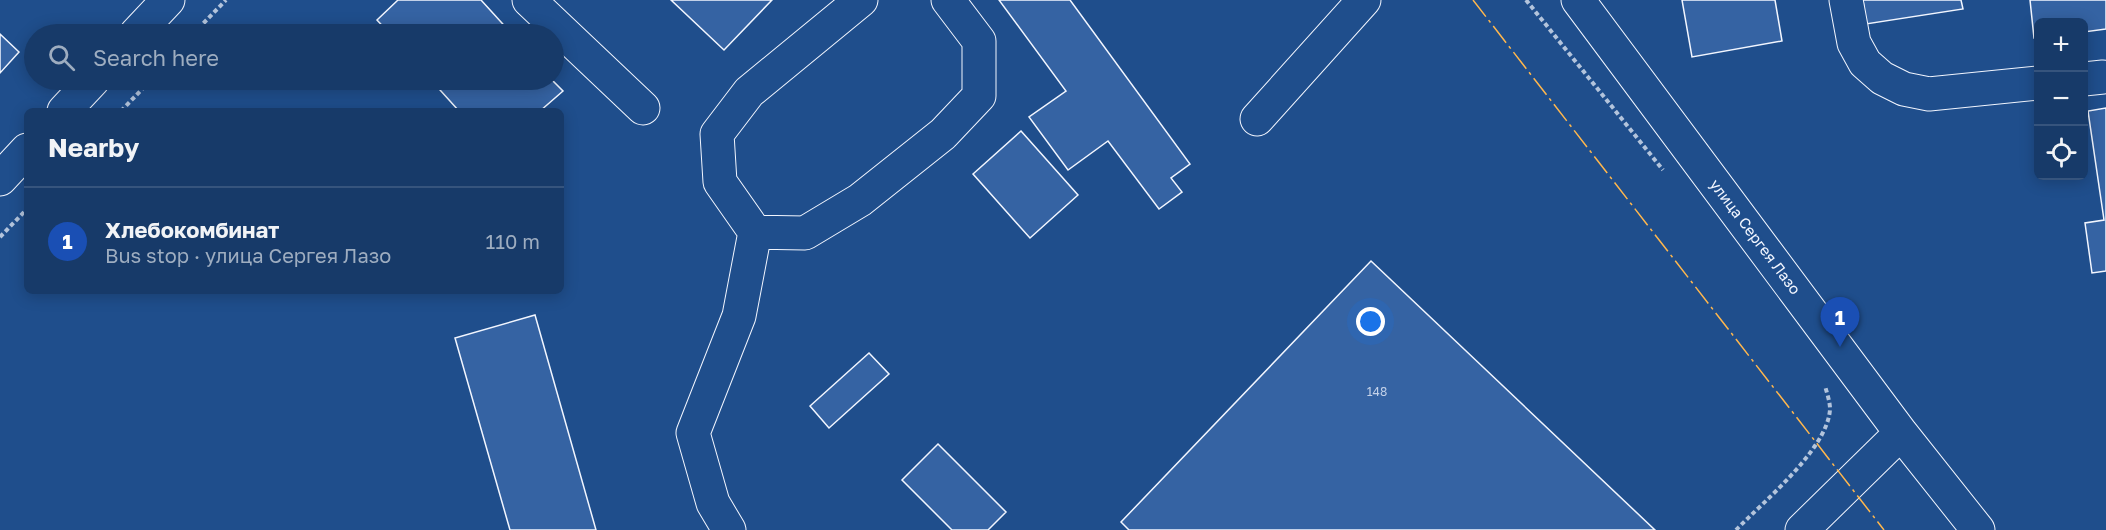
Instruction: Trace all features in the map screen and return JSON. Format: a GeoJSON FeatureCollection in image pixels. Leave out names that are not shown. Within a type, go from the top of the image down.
{"type":"FeatureCollection","features":[{"type":"Feature","properties":{"kind":"street"},"geometry":{"type":"LineString","coordinates":[[145,24],[168,0]]}},
{"type":"Feature","properties":{"kind":"street"},"geometry":{"type":"LineString","coordinates":[[529,0],[555,24]]}},
{"type":"Feature","properties":{"kind":"street"},"geometry":{"type":"LineString","coordinates":[[729,530],[712,503],[693,433],[740,316],[755,232],[720,182],[717,134],[749,92],[861,0]]}},
{"type":"Feature","properties":{"kind":"street"},"geometry":{"type":"LineString","coordinates":[[755,232],[805,233],[869,192],[943,134],[979,96],[979,41],[948,0]]}},
{"type":"Feature","properties":{"kind":"street"},"geometry":{"type":"LineString","coordinates":[[1257,119],[1364,0]]}},
{"type":"Feature","properties":{"kind":"street","name":"улица Сергея Лазо"},"geometry":{"type":"LineString","coordinates":[[1578,0],[1901,433],[1977,530]]}},
{"type":"Feature","properties":{"kind":"street"},"geometry":{"type":"LineString","coordinates":[[1846,0],[1854,43],[1865,63],[1882,78],[1904,89],[1929,94],[2034,83]]}},
{"type":"Feature","properties":{"kind":"street"},"geometry":{"type":"LineString","coordinates":[[564,33],[644,108]]}},
{"type":"Feature","properties":{"kind":"street"},"geometry":{"type":"LineString","coordinates":[[67,108],[84,90]]}},
{"type":"Feature","properties":{"kind":"street"},"geometry":{"type":"LineString","coordinates":[[0,179],[24,153]]}},
{"type":"Feature","properties":{"kind":"street"},"geometry":{"type":"LineString","coordinates":[[1802,530],[1901,433]]}},
{"type":"Feature","properties":{"kind":"path"},"geometry":{"type":"LineString","coordinates":[[203,24],[226,0]]}},
{"type":"Feature","properties":{"kind":"path"},"geometry":{"type":"LineString","coordinates":[[1526,0],[1667,176]]}},
{"type":"Feature","properties":{"kind":"path"},"geometry":{"type":"LineString","coordinates":[[124,108],[141,90]]}},
{"type":"Feature","properties":{"kind":"path"},"geometry":{"type":"LineString","coordinates":[[0,237],[24,212]]}},
{"type":"Feature","properties":{"kind":"path"},"geometry":{"type":"LineString","coordinates":[[1736,530],[1804,462],[1821,439],[1830,409],[1824,380]]}},
{"type":"Feature","properties":{"kind":"building"},"geometry":{"type":"Polygon","coordinates":[[[398,0],[481,0],[503,24],[381,24],[377,20],[398,0]]]}},
{"type":"Feature","properties":{"kind":"building"},"geometry":{"type":"Polygon","coordinates":[[[671,0],[772,0],[724,50],[671,0]]]}},
{"type":"Feature","properties":{"kind":"building"},"geometry":{"type":"Polygon","coordinates":[[[999,0],[1070,0],[1190,164],[1171,178],[1182,192],[1159,209],[1108,141],[1068,170],[1029,117],[1066,91],[999,0]]]}},
{"type":"Feature","properties":{"kind":"building"},"geometry":{"type":"Polygon","coordinates":[[[1682,0],[1775,0],[1782,41],[1692,57],[1682,0]]]}},
{"type":"Feature","properties":{"kind":"building"},"geometry":{"type":"Polygon","coordinates":[[[1863,0],[1961,0],[1963,9],[1866,24],[1863,0]]]}},
{"type":"Feature","properties":{"kind":"building"},"geometry":{"type":"Polygon","coordinates":[[[2030,0],[2106,0],[2106,29],[2088,31],[2088,18],[2034,18],[2034,38],[2030,0]]]}},
{"type":"Feature","properties":{"kind":"building"},"geometry":{"type":"Polygon","coordinates":[[[0,34],[19,52],[0,73],[0,34]]]}},
{"type":"Feature","properties":{"kind":"building"},"geometry":{"type":"Polygon","coordinates":[[[440,90],[563,91],[543,108],[456,108],[440,90]]]}},
{"type":"Feature","properties":{"kind":"building"},"geometry":{"type":"Polygon","coordinates":[[[2106,108],[2106,271],[2092,273],[2085,223],[2104,220],[2088,111],[2106,108]]]}},
{"type":"Feature","properties":{"kind":"building"},"geometry":{"type":"Polygon","coordinates":[[[1021,131],[1078,195],[1030,238],[973,174],[1021,131]]]}},
{"type":"Feature","properties":{"kind":"building"},"geometry":{"type":"Polygon","coordinates":[[[1371,261],[1655,530],[1129,530],[1121,522],[1371,261]]]}},
{"type":"Feature","properties":{"kind":"building"},"geometry":{"type":"Polygon","coordinates":[[[535,315],[596,530],[510,530],[455,338],[535,315]]]}},
{"type":"Feature","properties":{"kind":"building"},"geometry":{"type":"Polygon","coordinates":[[[869,353],[889,374],[829,428],[810,406],[869,353]]]}},
{"type":"Feature","properties":{"kind":"building"},"geometry":{"type":"Polygon","coordinates":[[[938,444],[1006,512],[988,530],[952,530],[902,480],[938,444]]]}},
{"type":"Feature","properties":{"kind":"power"},"geometry":{"type":"LineString","coordinates":[[1473,0],[1884,530]]}},
{"type":"Feature","properties":{"kind":"place","name":"Хлебокомбинат"},"geometry":{"type":"Point","coordinates":[1840,347]}}]}
